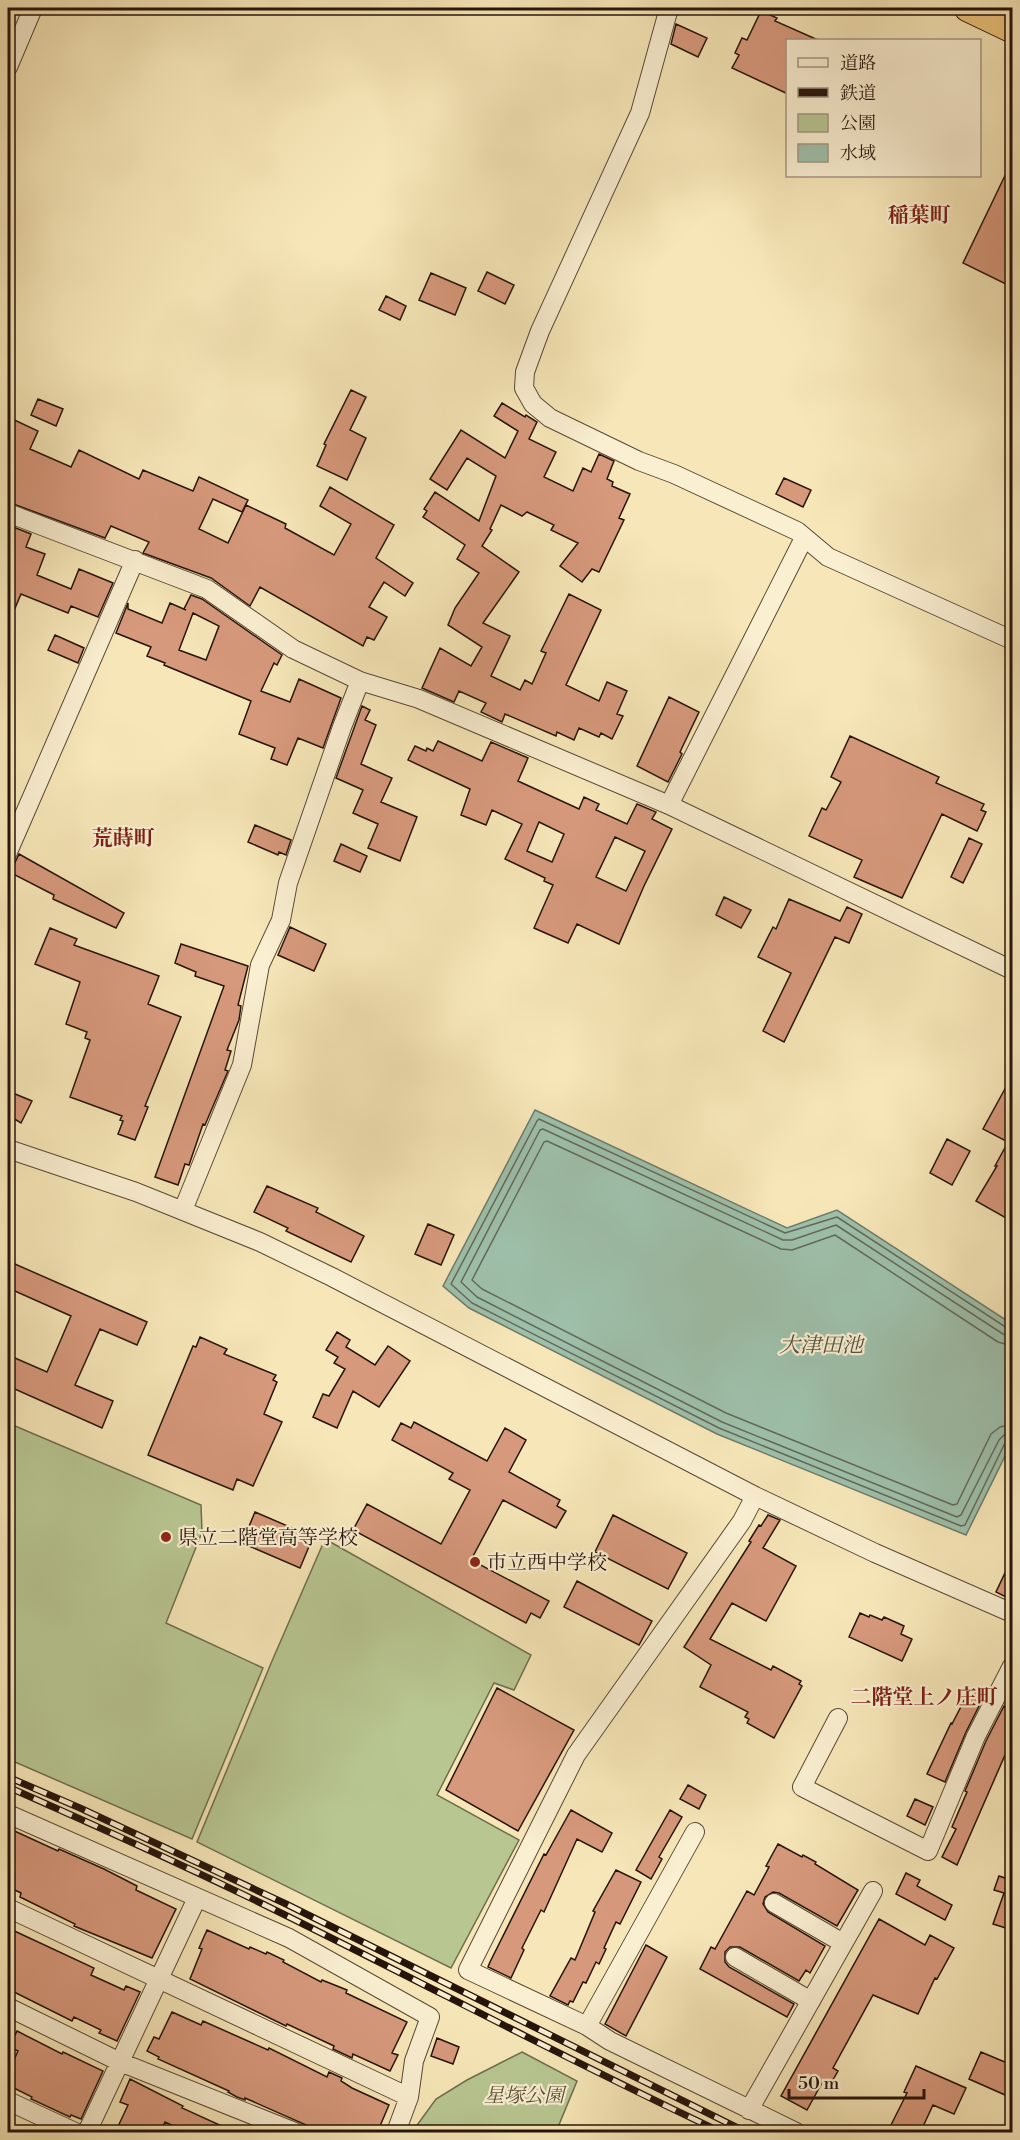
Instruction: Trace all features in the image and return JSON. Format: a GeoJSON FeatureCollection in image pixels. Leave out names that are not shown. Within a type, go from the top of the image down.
{"type":"FeatureCollection","features":[{"type":"Feature","properties":{"kind":"highway"},"geometry":{"type":"LineString","coordinates":[[968,8],[1012,28]]}},
{"type":"Feature","properties":{"kind":"street"},"geometry":{"type":"LineString","coordinates":[[8,67],[33,8]]}},
{"type":"Feature","properties":{"kind":"street"},"geometry":{"type":"LineString","coordinates":[[669,8],[640,113],[540,331],[525,372],[524,388],[533,404],[550,418],[639,461],[674,474],[796,531],[828,557],[1012,640]]}},
{"type":"Feature","properties":{"kind":"street"},"geometry":{"type":"LineString","coordinates":[[8,513],[207,589],[293,649],[360,681],[419,699],[669,805],[1012,970]]}},
{"type":"Feature","properties":{"kind":"street"},"geometry":{"type":"LineString","coordinates":[[669,805],[804,538]]}},
{"type":"Feature","properties":{"kind":"street"},"geometry":{"type":"LineString","coordinates":[[8,852],[135,560]]}},
{"type":"Feature","properties":{"kind":"street"},"geometry":{"type":"LineString","coordinates":[[183,1210],[242,1065],[260,965],[281,920],[292,872],[360,681]]}},
{"type":"Feature","properties":{"kind":"street"},"geometry":{"type":"LineString","coordinates":[[8,1149],[136,1192],[260,1242],[755,1496],[875,1553],[1012,1613]]}},
{"type":"Feature","properties":{"kind":"street"},"geometry":{"type":"LineString","coordinates":[[755,1496],[742,1521],[576,1755],[468,1970],[587,2026],[610,2041],[796,2133]]}},
{"type":"Feature","properties":{"kind":"street"},"geometry":{"type":"LineString","coordinates":[[838,1718],[802,1787],[928,1851],[976,1736],[1012,1666]]}},
{"type":"Feature","properties":{"kind":"street"},"geometry":{"type":"LineString","coordinates":[[8,1814],[289,1938],[430,2018],[414,2061],[409,2097],[396,2133]]}},
{"type":"Feature","properties":{"kind":"street"},"geometry":{"type":"LineString","coordinates":[[587,2026],[695,1832]]}},
{"type":"Feature","properties":{"kind":"street"},"geometry":{"type":"LineString","coordinates":[[749,2110],[873,1891]]}},
{"type":"Feature","properties":{"kind":"street"},"geometry":{"type":"LineString","coordinates":[[87,2133],[197,1898]]}},
{"type":"Feature","properties":{"kind":"street"},"geometry":{"type":"LineString","coordinates":[[774,1903],[843,1943]]}},
{"type":"Feature","properties":{"kind":"street"},"geometry":{"type":"LineString","coordinates":[[8,1908],[409,2097]]}},
{"type":"Feature","properties":{"kind":"street"},"geometry":{"type":"LineString","coordinates":[[735,1957],[811,2001]]}},
{"type":"Feature","properties":{"kind":"street"},"geometry":{"type":"LineString","coordinates":[[8,2007],[120,2062],[295,2133]]}},
{"type":"Feature","properties":{"kind":"street"},"geometry":{"type":"LineString","coordinates":[[8,2101],[75,2133]]}},
{"type":"Feature","properties":{"kind":"green space"},"geometry":{"type":"Polygon","coordinates":[[[8,1423],[201,1505],[202,1532],[166,1623],[263,1668],[192,1839],[8,1759],[8,1423]]]}},
{"type":"Feature","properties":{"kind":"green space"},"geometry":{"type":"Polygon","coordinates":[[[325,1539],[531,1655],[514,1690],[494,1683],[437,1795],[519,1840],[451,1968],[197,1842],[325,1539]]]}},
{"type":"Feature","properties":{"kind":"green space","name":"星塚公園"},"geometry":{"type":"Polygon","coordinates":[[[522,2052],[577,2081],[556,2132],[415,2132],[415,2128],[436,2099],[467,2080],[522,2052]]]}},
{"type":"Feature","properties":{"kind":"water","name":"大津田池"},"geometry":{"type":"Polygon","coordinates":[[[535,1110],[787,1228],[837,1210],[1012,1324],[1012,1442],[966,1535],[717,1434],[469,1308],[443,1286],[535,1110]]]}},
{"type":"Feature","properties":{"kind":"building"},"geometry":{"type":"Polygon","coordinates":[[[761,11],[777,18],[775,21],[816,39],[786,39],[786,93],[732,68],[739,55],[735,53],[742,38],[747,40],[761,11]]]}},
{"type":"Feature","properties":{"kind":"building"},"geometry":{"type":"Polygon","coordinates":[[[676,24],[707,38],[698,57],[671,44],[676,24]]]}},
{"type":"Feature","properties":{"kind":"building"},"geometry":{"type":"Polygon","coordinates":[[[1012,161],[1012,287],[963,263],[1012,161]]]}},
{"type":"Feature","properties":{"kind":"building"},"geometry":{"type":"Polygon","coordinates":[[[487,272],[514,285],[505,304],[478,291],[487,272]]]}},
{"type":"Feature","properties":{"kind":"building"},"geometry":{"type":"Polygon","coordinates":[[[431,273],[466,288],[455,315],[419,300],[431,273]]]}},
{"type":"Feature","properties":{"kind":"building"},"geometry":{"type":"Polygon","coordinates":[[[386,296],[406,306],[400,320],[379,310],[386,296]]]}},
{"type":"Feature","properties":{"kind":"building"},"geometry":{"type":"Polygon","coordinates":[[[351,390],[366,397],[350,430],[366,438],[347,480],[317,466],[326,445],[324,444],[351,390]]]}},
{"type":"Feature","properties":{"kind":"building"},"geometry":{"type":"Polygon","coordinates":[[[38,399],[63,409],[56,426],[31,415],[38,399]]]}},
{"type":"Feature","properties":{"kind":"building"},"geometry":{"type":"Polygon","coordinates":[[[502,403],[537,422],[529,439],[556,452],[544,477],[573,491],[583,468],[591,472],[599,454],[614,461],[607,479],[613,482],[612,486],[630,494],[619,518],[624,520],[599,572],[592,569],[582,582],[560,566],[578,543],[551,530],[554,525],[527,512],[522,516],[501,505],[490,529],[492,530],[482,546],[519,572],[483,623],[510,636],[491,676],[520,690],[525,680],[532,684],[546,653],[541,651],[569,594],[601,610],[566,685],[599,701],[607,682],[627,691],[617,714],[623,716],[612,739],[601,733],[599,737],[579,728],[574,740],[557,732],[556,736],[505,714],[502,722],[481,712],[486,703],[459,691],[454,702],[422,688],[440,648],[471,666],[482,647],[448,625],[455,608],[479,573],[457,559],[465,545],[423,517],[427,511],[424,509],[435,492],[479,521],[496,476],[467,458],[447,490],[430,479],[461,430],[505,458],[518,431],[494,416],[502,403]]]}},
{"type":"Feature","properties":{"kind":"building"},"geometry":{"type":"Polygon","coordinates":[[[8,417],[38,431],[30,449],[71,467],[79,450],[139,479],[143,470],[193,491],[199,477],[248,500],[242,512],[213,499],[199,529],[228,543],[246,505],[286,524],[285,528],[334,555],[351,524],[320,506],[330,487],[394,525],[376,558],[413,583],[405,596],[384,582],[369,607],[387,617],[374,640],[367,637],[363,646],[260,587],[250,606],[211,578],[143,553],[149,542],[111,526],[105,538],[8,502],[8,417]]]}},
{"type":"Feature","properties":{"kind":"building"},"geometry":{"type":"Polygon","coordinates":[[[784,478],[811,490],[803,507],[776,494],[784,478]]]}},
{"type":"Feature","properties":{"kind":"building"},"geometry":{"type":"Polygon","coordinates":[[[8,525],[31,534],[26,547],[45,554],[37,575],[71,589],[79,569],[113,583],[98,617],[71,606],[68,613],[21,594],[8,625],[8,525]]]}},
{"type":"Feature","properties":{"kind":"building"},"geometry":{"type":"Polygon","coordinates":[[[191,595],[202,599],[282,655],[277,665],[274,663],[261,691],[290,702],[299,679],[341,698],[323,748],[298,738],[287,765],[271,759],[275,748],[239,734],[251,701],[164,665],[165,663],[147,656],[151,647],[116,633],[128,603],[128,609],[162,623],[170,603],[186,610],[184,609],[191,595]],[[193,613],[179,650],[206,660],[219,626],[193,613]]]}},
{"type":"Feature","properties":{"kind":"building"},"geometry":{"type":"Polygon","coordinates":[[[55,635],[84,648],[78,663],[48,650],[55,635]]]}},
{"type":"Feature","properties":{"kind":"building"},"geometry":{"type":"Polygon","coordinates":[[[669,697],[699,712],[668,782],[637,766],[669,697]]]}},
{"type":"Feature","properties":{"kind":"building"},"geometry":{"type":"Polygon","coordinates":[[[362,706],[370,710],[365,720],[376,725],[361,764],[392,778],[381,802],[417,817],[400,861],[368,848],[378,824],[353,813],[363,790],[336,778],[362,706]]]}},
{"type":"Feature","properties":{"kind":"building"},"geometry":{"type":"Polygon","coordinates":[[[850,736],[939,777],[936,783],[984,804],[981,810],[986,812],[977,831],[942,814],[902,898],[854,877],[862,860],[809,836],[822,808],[826,810],[841,782],[831,777],[850,736]]]}},
{"type":"Feature","properties":{"kind":"building"},"geometry":{"type":"Polygon","coordinates":[[[438,741],[482,761],[491,742],[528,758],[518,781],[579,809],[584,797],[599,804],[596,810],[627,824],[637,804],[656,812],[652,819],[672,829],[619,944],[577,924],[568,943],[534,928],[553,885],[544,881],[545,878],[505,859],[522,824],[492,810],[486,825],[461,815],[470,789],[408,760],[415,746],[426,751],[427,748],[433,751],[438,741]],[[539,822],[527,851],[552,862],[564,834],[539,822]],[[615,837],[596,877],[626,891],[645,851],[615,837]]]}},
{"type":"Feature","properties":{"kind":"building"},"geometry":{"type":"Polygon","coordinates":[[[255,825],[291,840],[286,855],[279,852],[278,855],[248,842],[255,825]]]}},
{"type":"Feature","properties":{"kind":"building"},"geometry":{"type":"Polygon","coordinates":[[[969,838],[982,844],[963,883],[951,877],[969,838]]]}},
{"type":"Feature","properties":{"kind":"building"},"geometry":{"type":"Polygon","coordinates":[[[341,844],[367,856],[360,872],[334,861],[341,844]]]}},
{"type":"Feature","properties":{"kind":"building"},"geometry":{"type":"Polygon","coordinates":[[[19,854],[124,913],[116,928],[53,899],[54,895],[15,875],[11,871],[19,854]]]}},
{"type":"Feature","properties":{"kind":"building"},"geometry":{"type":"Polygon","coordinates":[[[724,897],[751,910],[741,928],[716,915],[724,897]]]}},
{"type":"Feature","properties":{"kind":"building"},"geometry":{"type":"Polygon","coordinates":[[[789,899],[840,921],[847,907],[862,914],[849,943],[835,937],[784,1042],[763,1031],[791,973],[758,957],[773,927],[776,929],[789,899]]]}},
{"type":"Feature","properties":{"kind":"building"},"geometry":{"type":"Polygon","coordinates":[[[290,927],[326,944],[314,971],[278,955],[290,927]]]}},
{"type":"Feature","properties":{"kind":"building"},"geometry":{"type":"Polygon","coordinates":[[[50,928],[77,939],[74,945],[159,976],[148,1004],[181,1017],[145,1106],[148,1107],[135,1140],[118,1134],[123,1121],[120,1120],[122,1116],[70,1097],[90,1040],[85,1038],[87,1032],[66,1024],[80,982],[35,964],[50,928]]]}},
{"type":"Feature","properties":{"kind":"building"},"geometry":{"type":"Polygon","coordinates":[[[181,944],[248,966],[238,1005],[241,1006],[239,1020],[227,1050],[231,1051],[225,1070],[228,1071],[205,1125],[203,1124],[189,1165],[185,1164],[178,1185],[155,1177],[224,986],[195,976],[196,972],[175,963],[181,944]]]}},
{"type":"Feature","properties":{"kind":"building"},"geometry":{"type":"Polygon","coordinates":[[[1012,1076],[1012,1207],[1006,1218],[976,1201],[1008,1142],[983,1129],[1012,1076]]]}},
{"type":"Feature","properties":{"kind":"building"},"geometry":{"type":"Polygon","coordinates":[[[8,1091],[32,1101],[21,1123],[8,1115],[8,1091]]]}},
{"type":"Feature","properties":{"kind":"building"},"geometry":{"type":"Polygon","coordinates":[[[947,1139],[970,1151],[952,1185],[930,1173],[947,1139]]]}},
{"type":"Feature","properties":{"kind":"building"},"geometry":{"type":"Polygon","coordinates":[[[267,1186],[318,1208],[316,1212],[364,1236],[351,1262],[286,1231],[288,1228],[254,1212],[267,1186]]]}},
{"type":"Feature","properties":{"kind":"building"},"geometry":{"type":"Polygon","coordinates":[[[428,1224],[454,1235],[441,1265],[415,1254],[428,1224]]]}},
{"type":"Feature","properties":{"kind":"building"},"geometry":{"type":"Polygon","coordinates":[[[8,1261],[147,1322],[137,1345],[100,1329],[75,1385],[113,1401],[102,1428],[8,1386],[8,1355],[47,1372],[71,1316],[8,1288],[8,1261]]]}},
{"type":"Feature","properties":{"kind":"building"},"geometry":{"type":"Polygon","coordinates":[[[337,1332],[350,1340],[346,1347],[375,1365],[388,1346],[410,1361],[379,1407],[353,1391],[337,1428],[313,1417],[323,1394],[329,1396],[345,1369],[334,1363],[338,1357],[326,1350],[337,1332]]]}},
{"type":"Feature","properties":{"kind":"building"},"geometry":{"type":"Polygon","coordinates":[[[200,1337],[227,1349],[224,1354],[276,1375],[273,1380],[277,1382],[264,1414],[282,1422],[253,1486],[237,1479],[233,1490],[148,1455],[193,1346],[196,1347],[200,1337]]]}},
{"type":"Feature","properties":{"kind":"building"},"geometry":{"type":"Polygon","coordinates":[[[414,1422],[487,1461],[505,1428],[526,1440],[509,1472],[560,1500],[557,1506],[566,1511],[556,1528],[503,1500],[471,1560],[549,1601],[540,1618],[531,1613],[526,1623],[353,1530],[367,1504],[441,1544],[470,1490],[449,1479],[453,1473],[392,1440],[401,1423],[411,1428],[414,1422]]]}},
{"type":"Feature","properties":{"kind":"building"},"geometry":{"type":"Polygon","coordinates":[[[255,1512],[313,1537],[300,1568],[242,1543],[255,1512]]]}},
{"type":"Feature","properties":{"kind":"building"},"geometry":{"type":"Polygon","coordinates":[[[613,1515],[687,1553],[668,1589],[595,1552],[613,1515]]]}},
{"type":"Feature","properties":{"kind":"building"},"geometry":{"type":"Polygon","coordinates":[[[768,1515],[780,1520],[763,1548],[796,1566],[766,1621],[732,1603],[710,1639],[771,1670],[773,1666],[801,1681],[799,1684],[802,1686],[774,1738],[747,1723],[749,1719],[745,1717],[748,1712],[700,1687],[711,1665],[684,1647],[751,1542],[749,1541],[759,1525],[761,1526],[768,1515]]]}},
{"type":"Feature","properties":{"kind":"building"},"geometry":{"type":"Polygon","coordinates":[[[1012,1558],[1012,1590],[1008,1598],[996,1592],[1012,1558]]]}},
{"type":"Feature","properties":{"kind":"building"},"geometry":{"type":"Polygon","coordinates":[[[577,1581],[652,1621],[639,1645],[564,1607],[577,1581]]]}},
{"type":"Feature","properties":{"kind":"building"},"geometry":{"type":"Polygon","coordinates":[[[860,1613],[882,1620],[884,1617],[904,1626],[901,1634],[912,1639],[902,1661],[849,1637],[860,1613]]]}},
{"type":"Feature","properties":{"kind":"building"},"geometry":{"type":"Polygon","coordinates":[[[497,1688],[574,1730],[518,1831],[446,1790],[497,1688]]]}},
{"type":"Feature","properties":{"kind":"building"},"geometry":{"type":"Polygon","coordinates":[[[970,1689],[984,1696],[945,1782],[927,1774],[970,1689]]]}},
{"type":"Feature","properties":{"kind":"building"},"geometry":{"type":"Polygon","coordinates":[[[1004,1706],[1012,1710],[1012,1739],[957,1865],[942,1857],[956,1829],[952,1827],[967,1792],[965,1791],[1004,1706]]]}},
{"type":"Feature","properties":{"kind":"building"},"geometry":{"type":"Polygon","coordinates":[[[688,1785],[706,1795],[699,1809],[680,1799],[688,1785]]]}},
{"type":"Feature","properties":{"kind":"building"},"geometry":{"type":"Polygon","coordinates":[[[915,1799],[933,1807],[925,1825],[907,1816],[915,1799]]]}},
{"type":"Feature","properties":{"kind":"building"},"geometry":{"type":"Polygon","coordinates":[[[571,1810],[612,1833],[602,1852],[577,1839],[544,1912],[541,1910],[522,1948],[524,1950],[511,1978],[488,1967],[544,1854],[546,1855],[571,1810]]]}},
{"type":"Feature","properties":{"kind":"building"},"geometry":{"type":"Polygon","coordinates":[[[670,1810],[682,1817],[659,1857],[662,1859],[651,1879],[636,1870],[670,1810]]]}},
{"type":"Feature","properties":{"kind":"building"},"geometry":{"type":"Polygon","coordinates":[[[8,1828],[104,1869],[137,1886],[136,1890],[176,1909],[152,1958],[74,1926],[75,1924],[20,1897],[21,1893],[8,1887],[8,1828]]]}},
{"type":"Feature","properties":{"kind":"building"},"geometry":{"type":"Polygon","coordinates":[[[778,1844],[816,1862],[815,1864],[858,1890],[837,1926],[779,1893],[773,1892],[765,1897],[763,1904],[768,1912],[825,1946],[810,1973],[806,1970],[799,1981],[740,1947],[730,1947],[725,1952],[725,1962],[729,1967],[794,2004],[787,2017],[700,1969],[711,1947],[715,1949],[747,1891],[754,1895],[778,1844]]]}},
{"type":"Feature","properties":{"kind":"building"},"geometry":{"type":"Polygon","coordinates":[[[616,1870],[641,1882],[620,1924],[616,1922],[599,1964],[596,1962],[586,1983],[583,1982],[573,2002],[570,2001],[568,2005],[550,1996],[571,1958],[575,1960],[595,1912],[593,1911],[616,1870]]]}},
{"type":"Feature","properties":{"kind":"building"},"geometry":{"type":"Polygon","coordinates":[[[906,1873],[920,1880],[917,1886],[952,1905],[945,1920],[896,1894],[906,1873]]]}},
{"type":"Feature","properties":{"kind":"building"},"geometry":{"type":"Polygon","coordinates":[[[1010,1874],[1012,1875],[1012,1930],[993,1924],[1004,1893],[994,1890],[999,1876],[1008,1879],[1010,1874]]]}},
{"type":"Feature","properties":{"kind":"building"},"geometry":{"type":"Polygon","coordinates":[[[879,1919],[925,1945],[930,1935],[954,1948],[937,1979],[935,1978],[918,2014],[873,1995],[833,2068],[838,2071],[830,2085],[823,2081],[807,2110],[781,2096],[879,1919]]]}},
{"type":"Feature","properties":{"kind":"building"},"geometry":{"type":"Polygon","coordinates":[[[8,1928],[94,1968],[91,1975],[124,1990],[126,1986],[140,1992],[117,2041],[99,2033],[101,2030],[74,2017],[72,2021],[8,1989],[8,1956],[11,1947],[8,1946],[8,1928]]]}},
{"type":"Feature","properties":{"kind":"building"},"geometry":{"type":"Polygon","coordinates":[[[207,1930],[249,1949],[250,1947],[266,1954],[267,1952],[321,1982],[322,1980],[347,1990],[346,1993],[407,2022],[392,2053],[398,2055],[390,2071],[353,2054],[352,2058],[333,2049],[334,2046],[287,2024],[286,2026],[190,1979],[207,1930]]]}},
{"type":"Feature","properties":{"kind":"building"},"geometry":{"type":"Polygon","coordinates":[[[646,1945],[667,1957],[626,2036],[605,2024],[646,1945]]]}},
{"type":"Feature","properties":{"kind":"building"},"geometry":{"type":"Polygon","coordinates":[[[172,2012],[201,2025],[203,2021],[268,2050],[269,2048],[327,2077],[329,2072],[342,2078],[341,2081],[352,2088],[389,2105],[377,2133],[324,2133],[245,2098],[245,2100],[237,2097],[229,2091],[158,2059],[159,2057],[147,2051],[154,2037],[159,2039],[172,2012]]]}},
{"type":"Feature","properties":{"kind":"building"},"geometry":{"type":"Polygon","coordinates":[[[17,2031],[62,2054],[63,2052],[103,2071],[81,2119],[71,2115],[70,2117],[31,2099],[32,2097],[8,2085],[8,2073],[18,2051],[9,2047],[17,2031]]]}},
{"type":"Feature","properties":{"kind":"building"},"geometry":{"type":"Polygon","coordinates":[[[437,2038],[459,2047],[453,2064],[431,2056],[437,2038]]]}},
{"type":"Feature","properties":{"kind":"building"},"geometry":{"type":"Polygon","coordinates":[[[981,2052],[1012,2065],[1012,2098],[969,2079],[981,2052]]]}},
{"type":"Feature","properties":{"kind":"building"},"geometry":{"type":"Polygon","coordinates":[[[916,2066],[966,2088],[954,2114],[933,2105],[920,2133],[887,2133],[907,2093],[904,2092],[916,2066]]]}},
{"type":"Feature","properties":{"kind":"building"},"geometry":{"type":"Polygon","coordinates":[[[130,2079],[183,2106],[182,2108],[237,2133],[189,2133],[165,2122],[160,2133],[115,2133],[128,2105],[120,2102],[130,2079]]]}},
{"type":"Feature","properties":{"kind":"railway"},"geometry":{"type":"LineString","coordinates":[[8,1777],[284,1903],[746,2132]]}},
{"type":"Feature","properties":{"kind":"railway"},"geometry":{"type":"LineString","coordinates":[[8,1787],[246,1896],[721,2132]]}},
{"type":"Feature","properties":{"kind":"place","name":"県立二階堂高等学校"},"geometry":{"type":"Point","coordinates":[166,1537]}},
{"type":"Feature","properties":{"kind":"place","name":"市立西中学校"},"geometry":{"type":"Point","coordinates":[475,1562]}},
{"type":"Feature","properties":{"kind":"district","name":"稲葉町"},"geometry":{"type":"Point","coordinates":[919,215]}},
{"type":"Feature","properties":{"kind":"district","name":"荒蒔町"},"geometry":{"type":"Point","coordinates":[123,838]}},
{"type":"Feature","properties":{"kind":"district","name":"二階堂上ノ庄町"},"geometry":{"type":"Point","coordinates":[924,1697]}}]}
